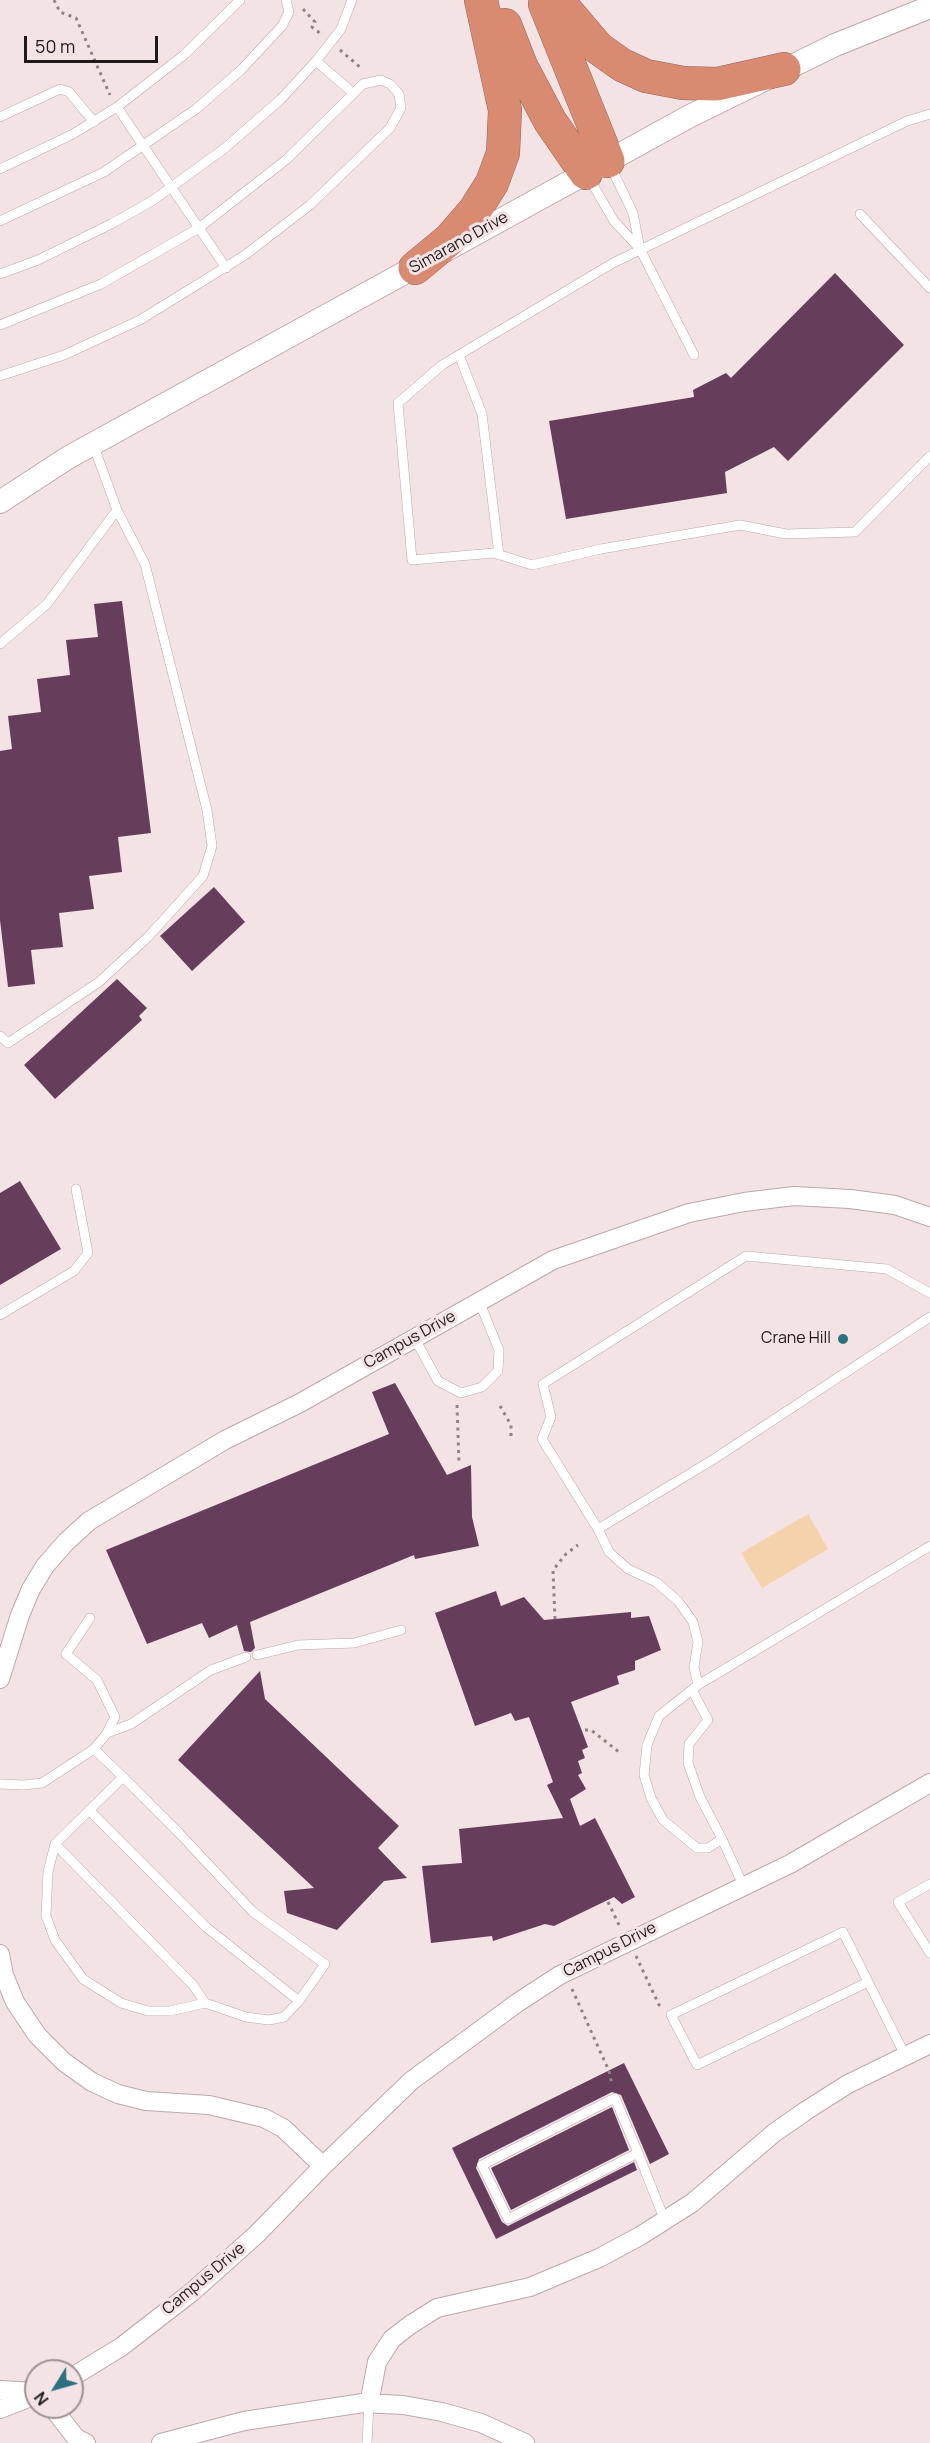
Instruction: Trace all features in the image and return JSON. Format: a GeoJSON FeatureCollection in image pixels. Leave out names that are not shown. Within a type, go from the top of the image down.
{"type":"FeatureCollection","features":[{"type":"Feature","properties":{"kind":"highway"},"geometry":{"type":"LineString","coordinates":[[416,268],[450,239],[475,210],[492,183],[503,153],[506,132],[504,104],[482,0]]}},
{"type":"Feature","properties":{"kind":"highway"},"geometry":{"type":"LineString","coordinates":[[499,0],[513,46],[527,79],[559,137],[597,167]]}},
{"type":"Feature","properties":{"kind":"highway"},"geometry":{"type":"LineString","coordinates":[[543,0],[597,167]]}},
{"type":"Feature","properties":{"kind":"highway"},"geometry":{"type":"LineString","coordinates":[[557,0],[598,48],[622,65],[646,76],[683,83],[717,84],[784,69]]}},
{"type":"Feature","properties":{"kind":"street","name":"Simarano Drive"},"geometry":{"type":"LineString","coordinates":[[0,502],[49,468],[597,167],[784,69],[866,32],[930,7]]}},
{"type":"Feature","properties":{"kind":"street","name":"Campus Drive"},"geometry":{"type":"LineString","coordinates":[[0,1678],[20,1615],[32,1589],[52,1558],[89,1521],[225,1440],[415,1339],[553,1260],[689,1213],[744,1202],[794,1196],[850,1199],[895,1205],[930,1217]]}},
{"type":"Feature","properties":{"kind":"street","name":"Campus Drive"},"geometry":{"type":"LineString","coordinates":[[84,2370],[121,2347],[192,2292],[257,2234],[411,2081],[542,1986],[602,1953],[799,1858],[930,1783]]}},
{"type":"Feature","properties":{"kind":"street"},"geometry":{"type":"LineString","coordinates":[[0,1954],[4,1975],[15,2002],[37,2035],[64,2062],[92,2082],[118,2094],[146,2101],[208,2105],[264,2118],[283,2128],[323,2166]]}},
{"type":"Feature","properties":{"kind":"street"},"geometry":{"type":"LineString","coordinates":[[369,2404],[377,2362],[392,2339],[410,2325],[437,2308],[530,2287],[599,2258],[665,2221],[692,2202],[790,2121],[848,2084],[930,2044]]}},
{"type":"Feature","properties":{"kind":"street"},"geometry":{"type":"LineString","coordinates":[[0,2390],[24,2392]]}},
{"type":"Feature","properties":{"kind":"street"},"geometry":{"type":"LineString","coordinates":[[0,2409],[24,2398]]}},
{"type":"Feature","properties":{"kind":"street"},"geometry":{"type":"LineString","coordinates":[[161,2443],[244,2421],[323,2408],[369,2404],[403,2405],[442,2412],[481,2423],[525,2443]]}},
{"type":"Feature","properties":{"kind":"street"},"geometry":{"type":"LineString","coordinates":[[61,2419],[76,2438],[86,2443]]}},
{"type":"Feature","properties":{"kind":"lane"},"geometry":{"type":"LineString","coordinates":[[0,169],[94,122],[117,107],[184,55],[240,0]]}},
{"type":"Feature","properties":{"kind":"lane"},"geometry":{"type":"LineString","coordinates":[[0,221],[85,182],[144,147],[196,109],[255,55],[286,21],[289,12],[286,0]]}},
{"type":"Feature","properties":{"kind":"lane"},"geometry":{"type":"LineString","coordinates":[[0,274],[89,236],[171,188],[245,131],[316,61],[341,29],[352,0]]}},
{"type":"Feature","properties":{"kind":"lane"},"geometry":{"type":"LineString","coordinates":[[316,61],[353,93]]}},
{"type":"Feature","properties":{"kind":"lane"},"geometry":{"type":"LineString","coordinates":[[0,325],[101,284],[199,228],[278,166],[363,84],[372,80],[390,84],[399,94],[401,104],[394,124],[294,219],[226,268],[158,311],[112,334],[64,355],[0,376]]}},
{"type":"Feature","properties":{"kind":"lane"},"geometry":{"type":"LineString","coordinates":[[0,117],[60,89],[69,92],[94,122]]}},
{"type":"Feature","properties":{"kind":"lane"},"geometry":{"type":"LineString","coordinates":[[117,107],[226,268]]}},
{"type":"Feature","properties":{"kind":"lane"},"geometry":{"type":"LineString","coordinates":[[930,114],[896,126],[639,249],[442,365],[398,404],[412,560],[499,555],[532,565],[601,549],[740,525],[786,534],[855,532],[930,456]]}},
{"type":"Feature","properties":{"kind":"lane"},"geometry":{"type":"LineString","coordinates":[[597,167],[633,213],[639,249]]}},
{"type":"Feature","properties":{"kind":"lane"},"geometry":{"type":"LineString","coordinates":[[597,167],[614,221],[639,249],[694,355]]}},
{"type":"Feature","properties":{"kind":"lane"},"geometry":{"type":"LineString","coordinates":[[860,214],[930,288]]}},
{"type":"Feature","properties":{"kind":"lane"},"geometry":{"type":"LineString","coordinates":[[459,355],[482,414],[499,555]]}},
{"type":"Feature","properties":{"kind":"lane"},"geometry":{"type":"LineString","coordinates":[[0,1036],[8,1043],[99,982],[148,938],[203,876],[212,846],[207,810],[145,564],[117,510],[93,444]]}},
{"type":"Feature","properties":{"kind":"lane"},"geometry":{"type":"LineString","coordinates":[[0,644],[47,604],[117,510]]}},
{"type":"Feature","properties":{"kind":"lane"},"geometry":{"type":"LineString","coordinates":[[0,1316],[74,1270],[88,1253],[76,1189]]}},
{"type":"Feature","properties":{"kind":"lane"},"geometry":{"type":"LineString","coordinates":[[743,1885],[700,1797],[688,1763],[689,1744],[708,1720],[695,1688],[694,1667],[698,1642],[693,1622],[678,1601],[656,1582],[628,1569],[609,1552],[598,1529],[542,1438],[551,1417],[543,1384],[746,1256],[887,1269],[930,1293]]}},
{"type":"Feature","properties":{"kind":"lane"},"geometry":{"type":"LineString","coordinates":[[415,1339],[438,1380],[461,1393],[482,1387],[498,1371],[500,1350],[480,1301]]}},
{"type":"Feature","properties":{"kind":"lane"},"geometry":{"type":"LineString","coordinates":[[598,1529],[714,1459],[930,1317]]}},
{"type":"Feature","properties":{"kind":"lane"},"geometry":{"type":"LineString","coordinates":[[722,1839],[708,1848],[697,1848],[678,1835],[663,1820],[644,1775],[647,1745],[659,1716],[695,1688],[930,1546]]}},
{"type":"Feature","properties":{"kind":"lane"},"geometry":{"type":"LineString","coordinates":[[0,1784],[42,1783],[94,1749],[107,1733],[115,1717],[108,1700],[97,1680],[66,1654],[90,1618]]}},
{"type":"Feature","properties":{"kind":"lane"},"geometry":{"type":"LineString","coordinates":[[257,1655],[298,1645],[354,1643],[401,1630]]}},
{"type":"Feature","properties":{"kind":"lane"},"geometry":{"type":"LineString","coordinates":[[107,1733],[131,1724],[211,1670],[246,1657]]}},
{"type":"Feature","properties":{"kind":"lane"},"geometry":{"type":"LineString","coordinates":[[94,1749],[123,1777],[253,1912],[325,1964],[284,2018],[269,2020],[246,2017],[205,2003],[170,2011],[148,2011],[121,2003],[83,1979],[55,1940],[46,1916],[48,1872],[55,1844],[123,1777]]}},
{"type":"Feature","properties":{"kind":"lane"},"geometry":{"type":"LineString","coordinates":[[89,1810],[206,1928],[299,2001]]}},
{"type":"Feature","properties":{"kind":"lane"},"geometry":{"type":"LineString","coordinates":[[55,1844],[193,1985],[205,2003]]}},
{"type":"Feature","properties":{"kind":"lane"},"geometry":{"type":"LineString","coordinates":[[930,1884],[898,1902],[930,1953]]}},
{"type":"Feature","properties":{"kind":"lane"},"geometry":{"type":"LineString","coordinates":[[868,1982],[697,2065],[671,2015],[843,1932],[905,2055]]}},
{"type":"Feature","properties":{"kind":"lane"},"geometry":{"type":"LineString","coordinates":[[638,2153],[508,2219],[482,2165],[615,2098],[638,2153],[665,2221]]}},
{"type":"Feature","properties":{"kind":"lane"},"geometry":{"type":"LineString","coordinates":[[367,2443],[369,2404]]}},
{"type":"Feature","properties":{"kind":"path"},"geometry":{"type":"LineString","coordinates":[[54,0],[60,12],[76,18],[117,107]]}},
{"type":"Feature","properties":{"kind":"path"},"geometry":{"type":"LineString","coordinates":[[457,1405],[459,1463]]}},
{"type":"Feature","properties":{"kind":"path"},"geometry":{"type":"LineString","coordinates":[[500,1406],[511,1425],[511,1439]]}},
{"type":"Feature","properties":{"kind":"path"},"geometry":{"type":"LineString","coordinates":[[555,1619],[553,1570],[566,1554],[578,1545]]}},
{"type":"Feature","properties":{"kind":"path"},"geometry":{"type":"LineString","coordinates":[[585,1730],[591,1730],[619,1752]]}},
{"type":"Feature","properties":{"kind":"path"},"geometry":{"type":"LineString","coordinates":[[608,1902],[621,1929]]}},
{"type":"Feature","properties":{"kind":"path"},"geometry":{"type":"LineString","coordinates":[[635,1954],[661,2007],[671,2015]]}},
{"type":"Feature","properties":{"kind":"path"},"geometry":{"type":"LineString","coordinates":[[571,1987],[609,2071]]}},
{"type":"Feature","properties":{"kind":"shaded area"},"geometry":{"type":"Polygon","coordinates":[[[808,1514],[828,1549],[762,1588],[741,1553],[808,1514]]]}},
{"type":"Feature","properties":{"kind":"building"},"geometry":{"type":"Polygon","coordinates":[[[835,273],[904,345],[788,461],[774,447],[725,472],[727,493],[566,519],[549,421],[694,397],[693,390],[726,373],[731,378],[835,273]]]}},
{"type":"Feature","properties":{"kind":"building"},"geometry":{"type":"Polygon","coordinates":[[[122,601],[151,833],[118,837],[122,872],[89,876],[94,909],[59,913],[63,947],[31,950],[35,984],[8,987],[0,920],[0,751],[12,749],[8,716],[41,712],[37,679],[70,675],[66,640],[98,637],[94,604],[122,601]]]}},
{"type":"Feature","properties":{"kind":"building"},"geometry":{"type":"Polygon","coordinates":[[[214,887],[245,922],[192,971],[160,936],[214,887]]]}},
{"type":"Feature","properties":{"kind":"building"},"geometry":{"type":"Polygon","coordinates":[[[117,979],[147,1008],[139,1016],[142,1020],[55,1099],[24,1065],[117,979]]]}},
{"type":"Feature","properties":{"kind":"building"},"geometry":{"type":"Polygon","coordinates":[[[20,1181],[61,1249],[0,1285],[0,1193],[20,1181]]]}},
{"type":"Feature","properties":{"kind":"building"},"geometry":{"type":"Polygon","coordinates":[[[395,1383],[447,1475],[471,1465],[472,1517],[479,1546],[415,1559],[414,1555],[250,1622],[255,1648],[251,1652],[244,1651],[237,1625],[209,1638],[202,1623],[147,1644],[106,1550],[389,1434],[372,1392],[395,1383]]]}},
{"type":"Feature","properties":{"kind":"building"},"geometry":{"type":"Polygon","coordinates":[[[496,1591],[501,1606],[524,1597],[544,1620],[631,1612],[631,1618],[649,1616],[661,1650],[635,1661],[635,1670],[617,1676],[619,1684],[571,1702],[588,1747],[582,1750],[585,1758],[578,1761],[582,1773],[578,1775],[586,1789],[570,1799],[580,1826],[595,1818],[635,1897],[622,1904],[614,1897],[554,1926],[545,1924],[493,1941],[492,1936],[431,1943],[422,1866],[462,1863],[459,1829],[563,1818],[547,1785],[553,1782],[529,1717],[515,1721],[511,1713],[475,1726],[435,1613],[496,1591]]]}},
{"type":"Feature","properties":{"kind":"building"},"geometry":{"type":"Polygon","coordinates":[[[260,1671],[265,1699],[399,1826],[378,1848],[407,1878],[384,1881],[337,1930],[287,1913],[284,1891],[314,1888],[178,1760],[260,1671]]]}},
{"type":"Feature","properties":{"kind":"building"},"geometry":{"type":"Polygon","coordinates":[[[624,2063],[669,2154],[650,2164],[621,2095],[612,2092],[479,2159],[476,2168],[502,2222],[508,2226],[634,2162],[637,2170],[496,2239],[452,2148],[624,2063]]]}},
{"type":"Feature","properties":{"kind":"building"},"geometry":{"type":"Polygon","coordinates":[[[612,2107],[629,2150],[511,2210],[491,2168],[612,2107]]]}},
{"type":"Feature","properties":{"kind":"place","name":"Crane Hill"},"geometry":{"type":"Point","coordinates":[843,1339]}}]}
